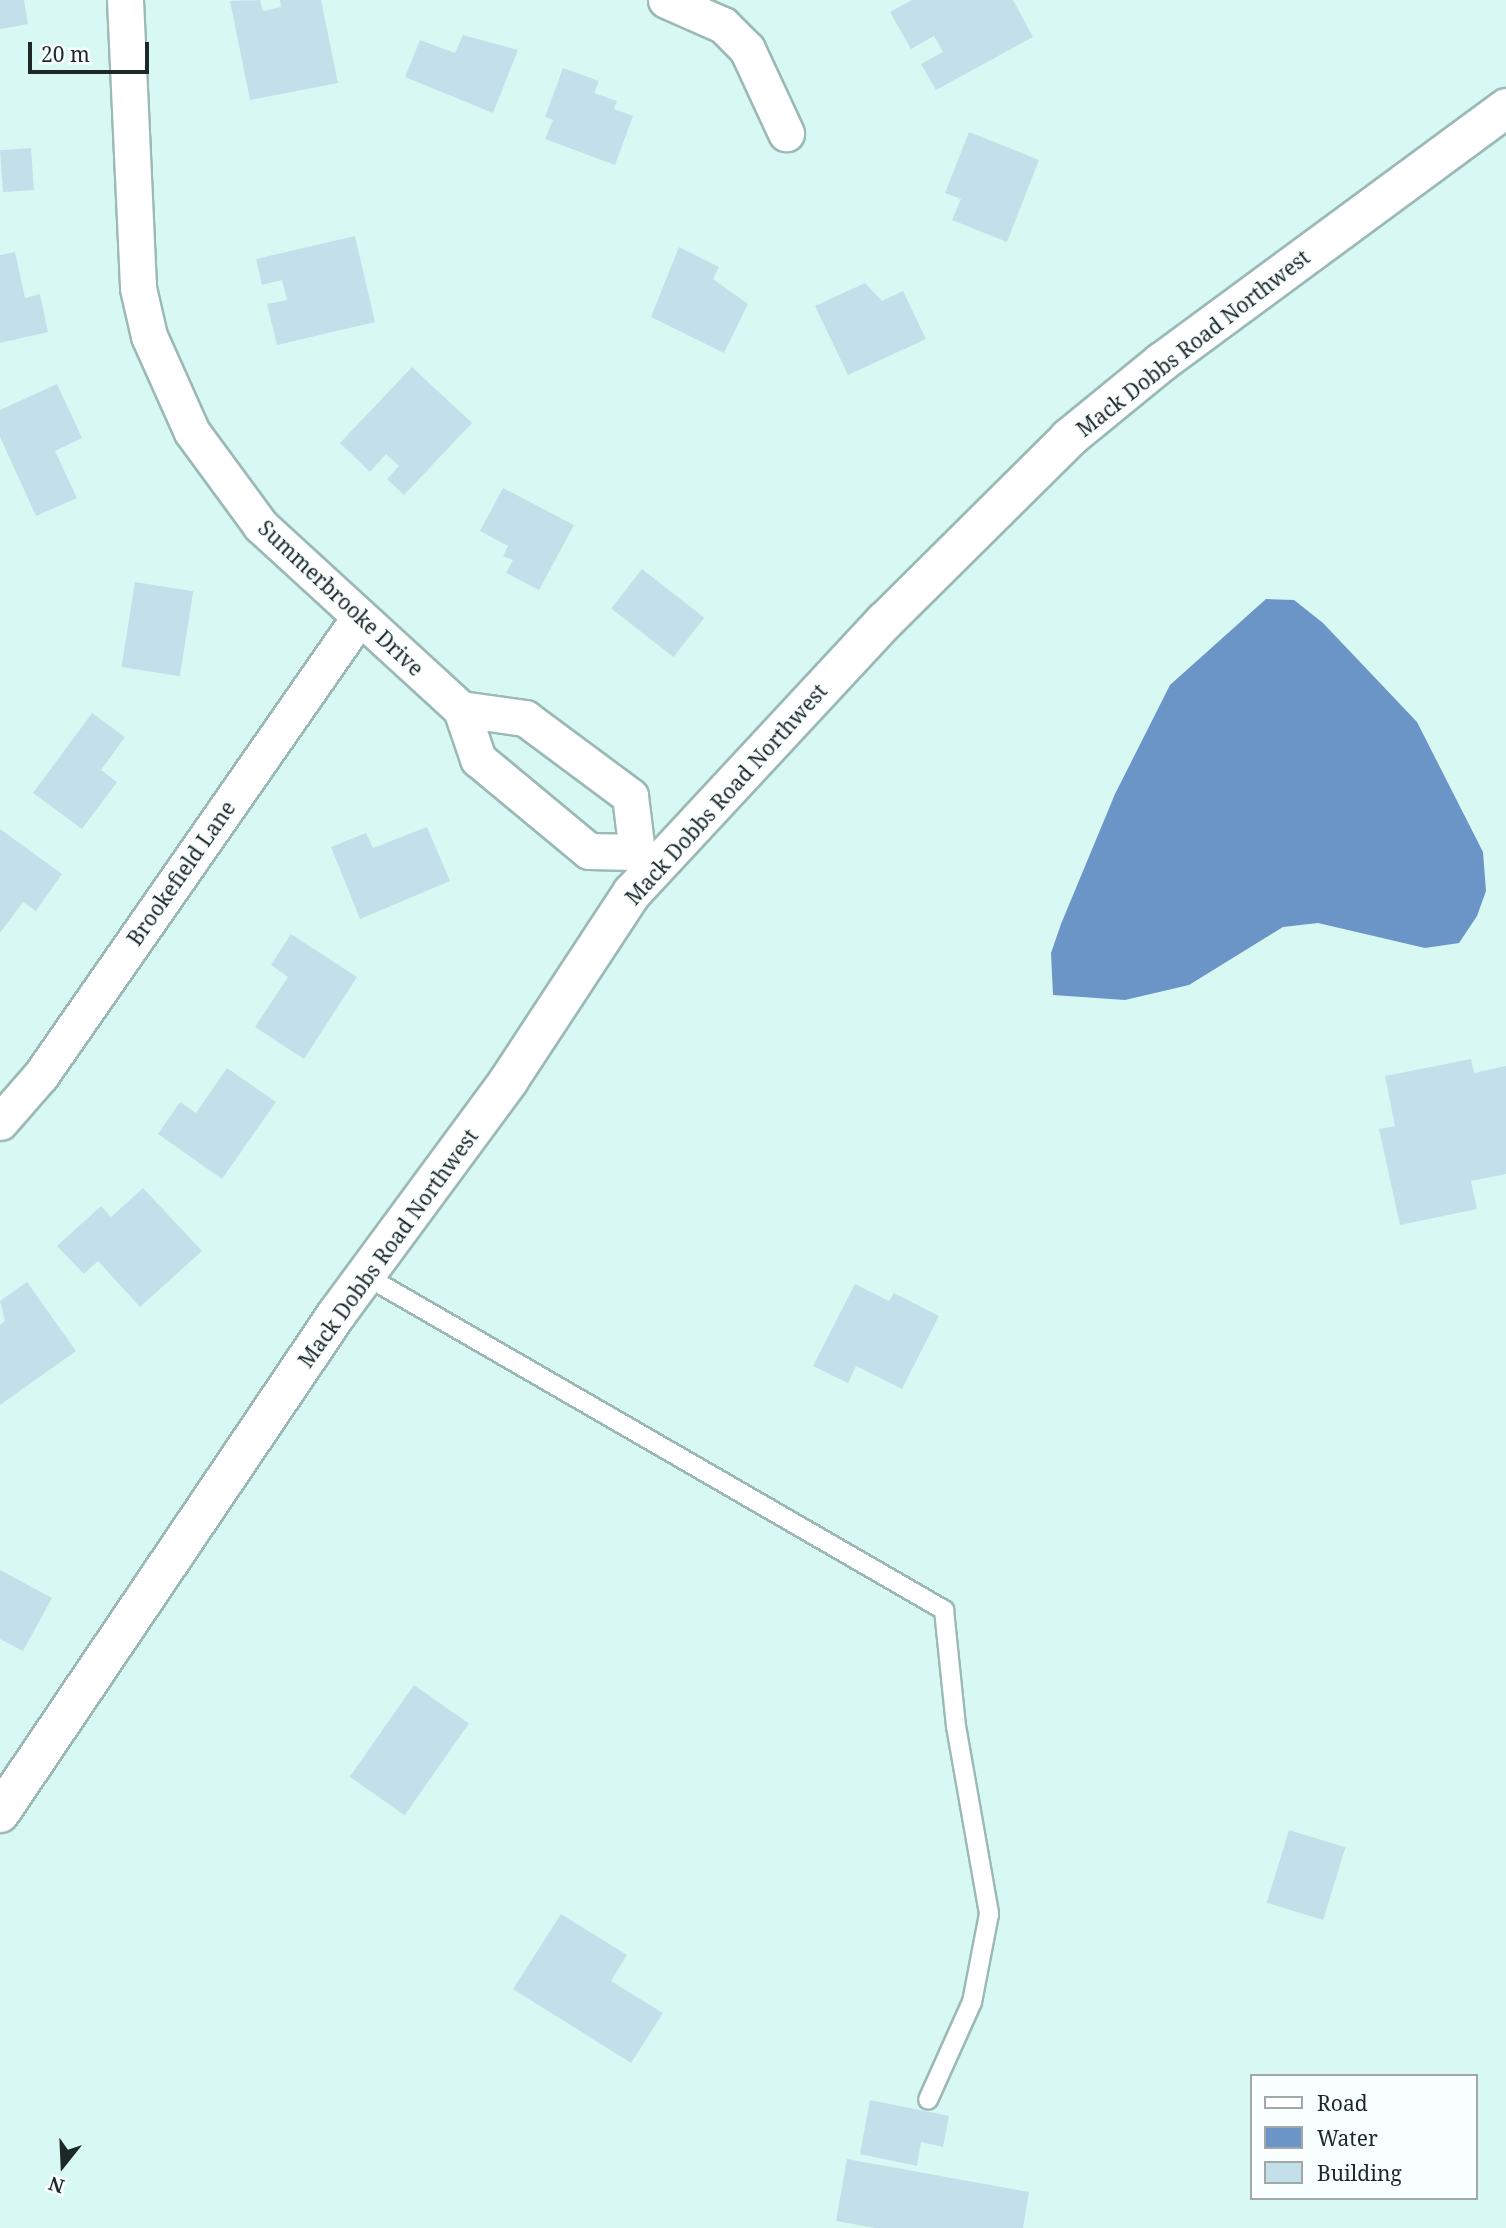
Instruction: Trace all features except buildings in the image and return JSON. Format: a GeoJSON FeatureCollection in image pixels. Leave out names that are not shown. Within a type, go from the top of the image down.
{"type":"FeatureCollection","features":[{"type":"Feature","properties":{"kind":"street","name":"Summerbrooke Drive"},"geometry":{"type":"LineString","coordinates":[[125,0],[138,289],[149,336],[192,432],[222,479],[261,526],[358,620],[461,709]]}},
{"type":"Feature","properties":{"kind":"street"},"geometry":{"type":"LineString","coordinates":[[666,0],[723,25],[747,49],[786,132]]}},
{"type":"Feature","properties":{"kind":"street","name":"Mack Dobbs Road Northwest"},"geometry":{"type":"LineString","coordinates":[[0,1813],[645,861],[1069,438],[1162,362],[1506,108]]}},
{"type":"Feature","properties":{"kind":"street","name":"Brookefield Lane"},"geometry":{"type":"LineString","coordinates":[[0,1122],[41,1075],[358,620]]}},
{"type":"Feature","properties":{"kind":"street"},"geometry":{"type":"LineString","coordinates":[[461,709],[525,718],[630,796],[645,861],[589,851],[478,759],[461,709]]}},
{"type":"Feature","properties":{"kind":"lane"},"geometry":{"type":"LineString","coordinates":[[366,1276],[944,1610],[956,1726],[989,1914],[972,2001],[928,2100]]}},
{"type":"Feature","properties":{"kind":"water"},"geometry":{"type":"Polygon","coordinates":[[[1266,599],[1294,600],[1323,623],[1417,722],[1483,852],[1486,891],[1477,916],[1459,943],[1425,948],[1318,923],[1283,927],[1189,985],[1125,1000],[1053,995],[1051,953],[1061,924],[1115,794],[1170,685],[1266,599]]]}}]}
